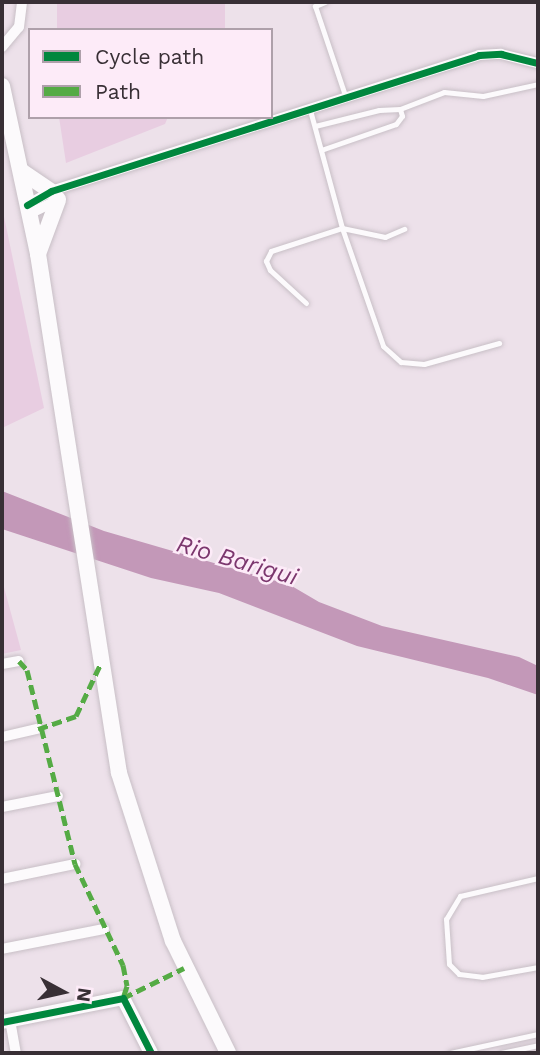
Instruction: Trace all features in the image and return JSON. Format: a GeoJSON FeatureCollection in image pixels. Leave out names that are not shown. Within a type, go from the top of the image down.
{"type":"FeatureCollection","features":[{"type":"Feature","properties":{"kind":"main road"},"geometry":{"type":"LineString","coordinates":[[2,86],[38,254],[87,574],[125,797],[173,941],[228,1053]]}},
{"type":"Feature","properties":{"kind":"main road"},"geometry":{"type":"LineString","coordinates":[[21,171],[55,195],[38,254]]}},
{"type":"Feature","properties":{"kind":"street"},"geometry":{"type":"LineString","coordinates":[[2,47],[19,27],[22,2]]}},
{"type":"Feature","properties":{"kind":"street"},"geometry":{"type":"LineString","coordinates":[[28,210],[70,186],[479,55],[502,54],[538,63]]}},
{"type":"Feature","properties":{"kind":"street"},"geometry":{"type":"LineString","coordinates":[[2,664],[19,661]]}},
{"type":"Feature","properties":{"kind":"street"},"geometry":{"type":"LineString","coordinates":[[2,737],[38,729]]}},
{"type":"Feature","properties":{"kind":"street"},"geometry":{"type":"LineString","coordinates":[[2,807],[58,796]]}},
{"type":"Feature","properties":{"kind":"street"},"geometry":{"type":"LineString","coordinates":[[2,879],[75,864]]}},
{"type":"Feature","properties":{"kind":"street"},"geometry":{"type":"LineString","coordinates":[[2,949],[104,929]]}},
{"type":"Feature","properties":{"kind":"street"},"geometry":{"type":"LineString","coordinates":[[16,1053],[6,1021],[123,998],[151,1053]]}},
{"type":"Feature","properties":{"kind":"lane"},"geometry":{"type":"LineString","coordinates":[[325,2],[316,6],[346,98]]}},
{"type":"Feature","properties":{"kind":"lane"},"geometry":{"type":"LineString","coordinates":[[315,126],[400,108],[444,92],[483,96],[538,84]]}},
{"type":"Feature","properties":{"kind":"lane"},"geometry":{"type":"LineString","coordinates":[[321,150],[396,124],[402,116],[400,108]]}},
{"type":"Feature","properties":{"kind":"lane"},"geometry":{"type":"LineString","coordinates":[[310,110],[342,228],[383,346],[401,362],[424,364],[499,343]]}},
{"type":"Feature","properties":{"kind":"lane"},"geometry":{"type":"LineString","coordinates":[[306,303],[270,270],[266,261],[271,251],[342,228],[385,237],[404,229]]}},
{"type":"Feature","properties":{"kind":"lane"},"geometry":{"type":"LineString","coordinates":[[538,878],[460,896],[446,919],[449,964],[458,974],[482,977],[538,967]]}},
{"type":"Feature","properties":{"kind":"lane"},"geometry":{"type":"LineString","coordinates":[[450,1053],[538,1034]]}},
{"type":"Feature","properties":{"kind":"lane"},"geometry":{"type":"LineString","coordinates":[[501,1053],[538,1045]]}},
{"type":"Feature","properties":{"kind":"shaded area"},"geometry":{"type":"Polygon","coordinates":[[[57,2],[225,2],[225,28],[57,28],[57,2]]]}},
{"type":"Feature","properties":{"kind":"shaded area"},"geometry":{"type":"Polygon","coordinates":[[[59,119],[167,119],[165,124],[66,163],[59,119]]]}},
{"type":"Feature","properties":{"kind":"shaded area"},"geometry":{"type":"Polygon","coordinates":[[[2,207],[44,408],[2,428],[2,207]]]}},
{"type":"Feature","properties":{"kind":"shaded area"},"geometry":{"type":"Polygon","coordinates":[[[2,491],[104,531],[290,585],[319,602],[382,626],[519,657],[538,666],[538,695],[488,678],[357,646],[219,593],[151,578],[2,529],[2,491]]]}},
{"type":"Feature","properties":{"kind":"shaded area"},"geometry":{"type":"Polygon","coordinates":[[[2,580],[21,650],[2,654],[2,580]]]}},
{"type":"Feature","properties":{"kind":"marked path"},"geometry":{"type":"LineString","coordinates":[[19,661],[27,670],[75,864],[123,965],[127,986],[123,998]]}},
{"type":"Feature","properties":{"kind":"marked path"},"geometry":{"type":"LineString","coordinates":[[38,729],[76,716],[101,663]]}},
{"type":"Feature","properties":{"kind":"marked path"},"geometry":{"type":"LineString","coordinates":[[123,998],[184,968]]}},
{"type":"Feature","properties":{"kind":"cycle path"},"geometry":{"type":"LineString","coordinates":[[27,205],[51,191],[479,55],[501,54],[538,63]]}},
{"type":"Feature","properties":{"kind":"cycle path"},"geometry":{"type":"LineString","coordinates":[[2,1022],[123,998],[151,1053]]}},
{"type":"Feature","properties":{"kind":"water label","name":"Rio Barigui"},"geometry":{"type":"Point","coordinates":[237,561]}}]}
